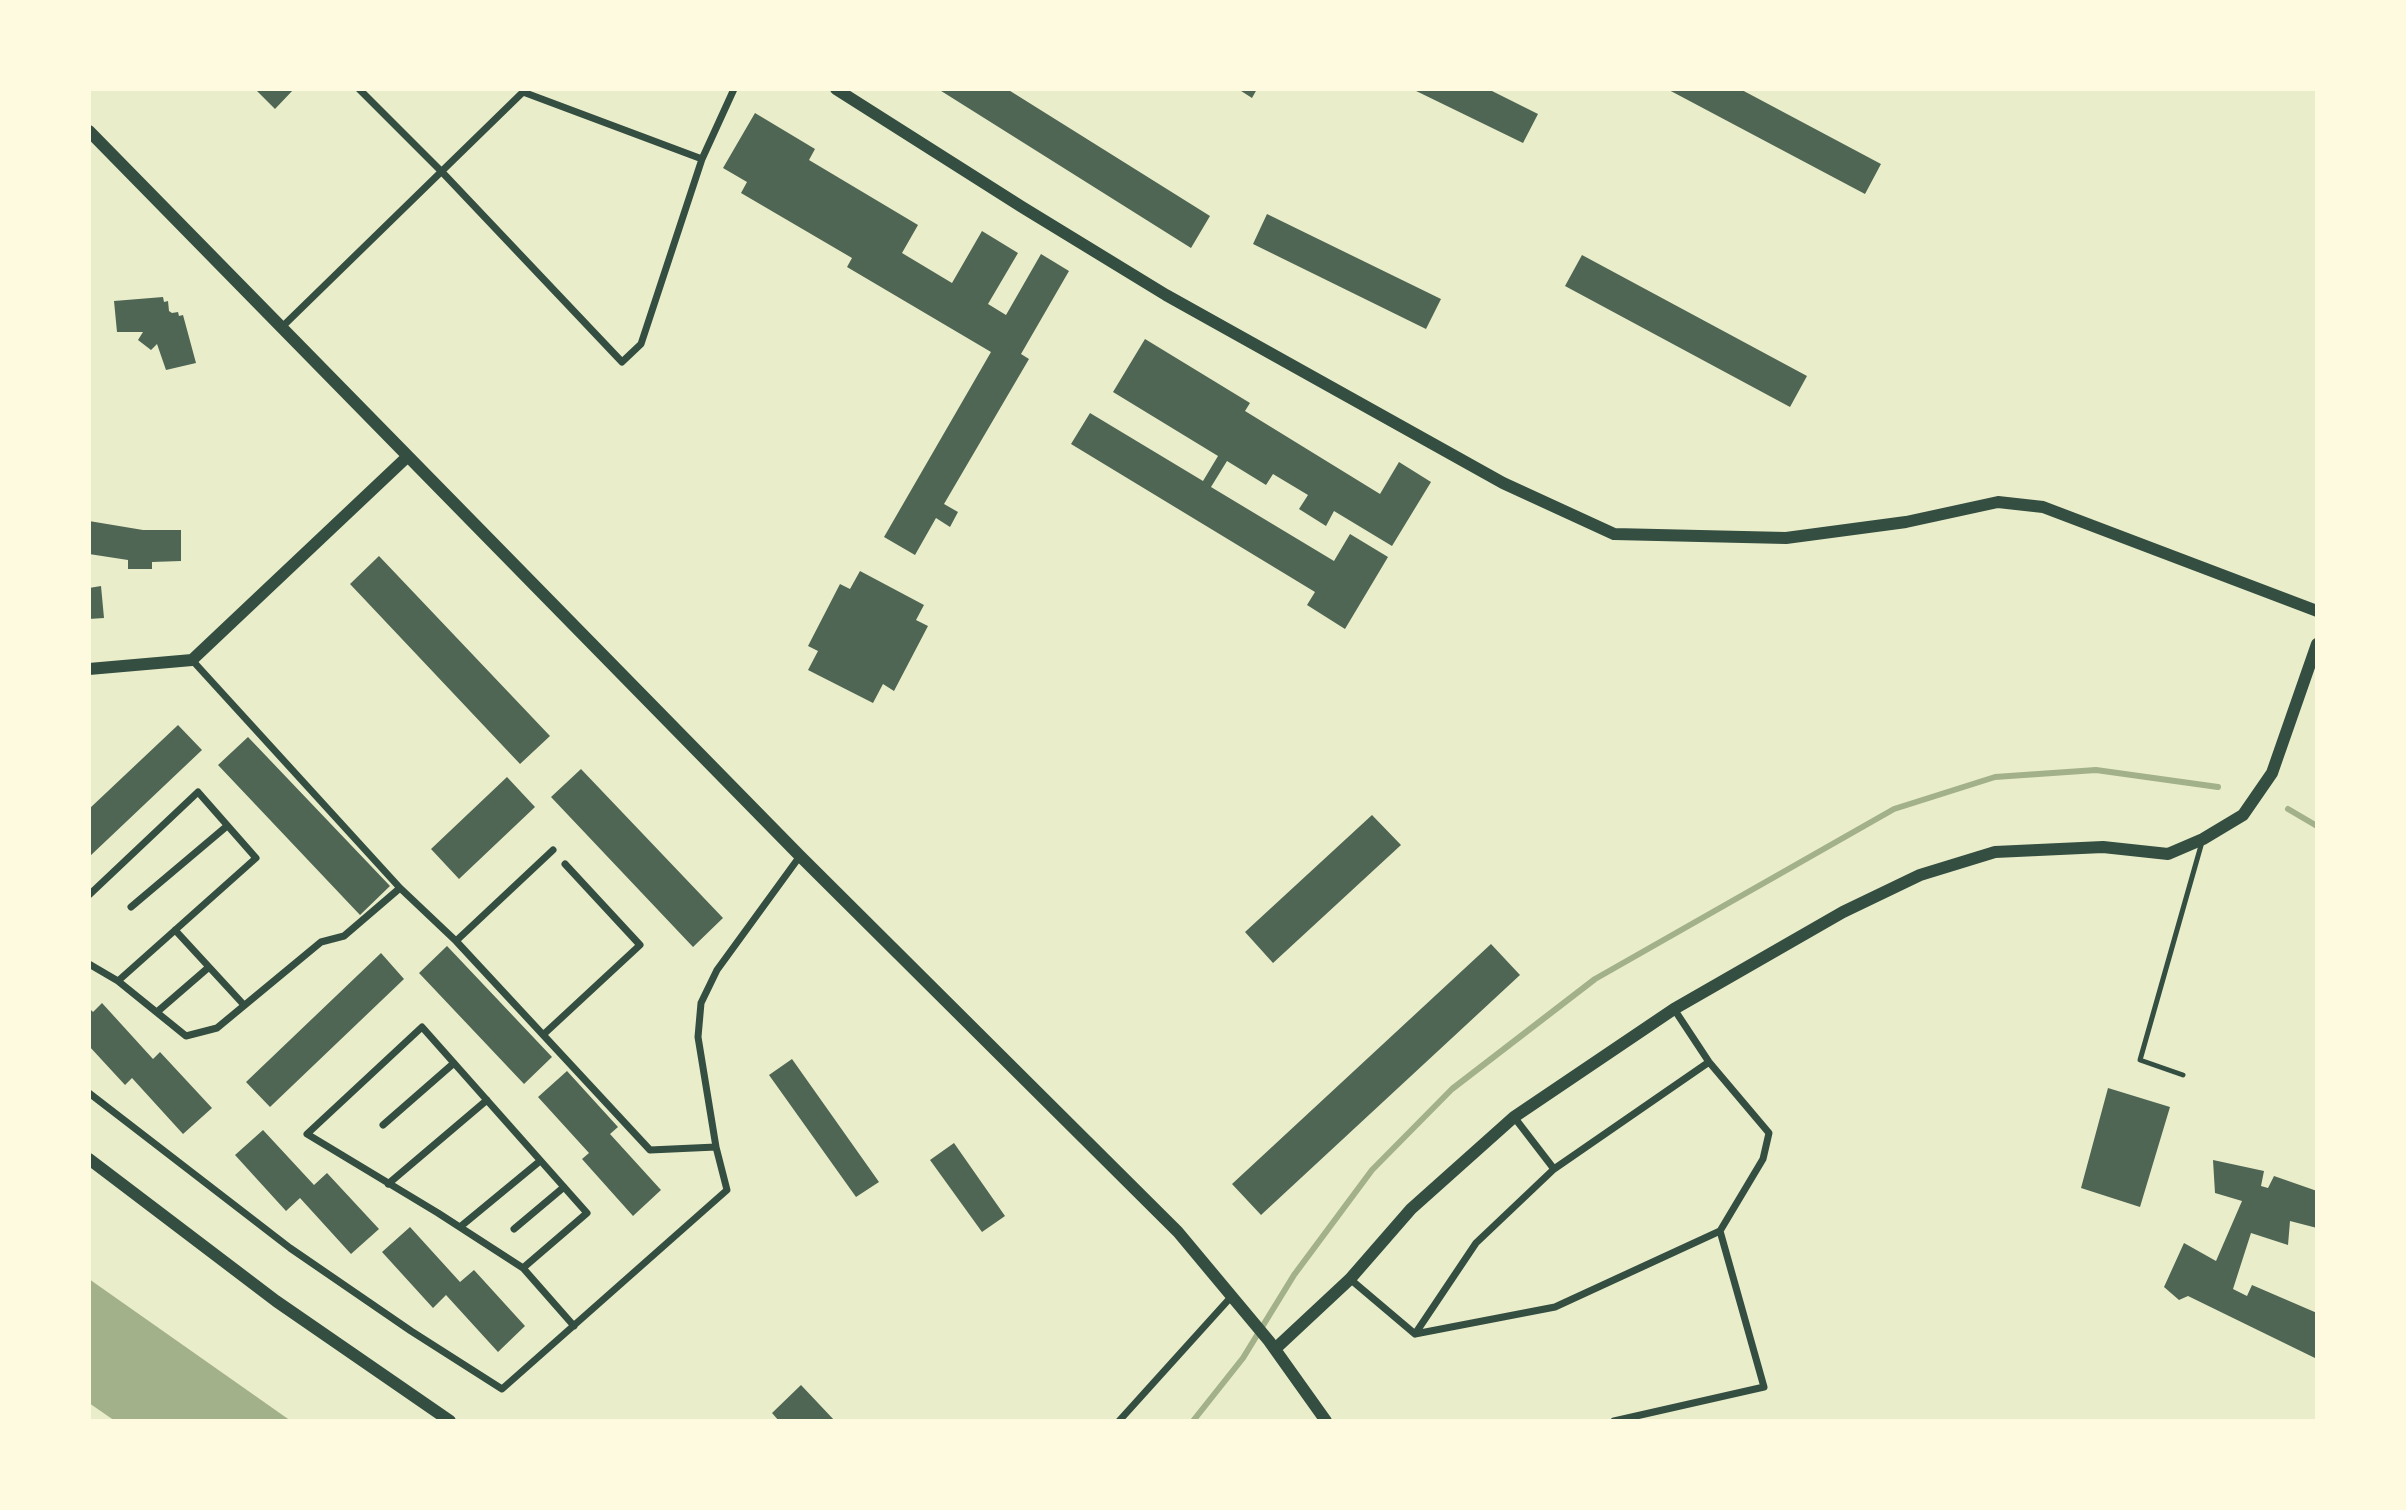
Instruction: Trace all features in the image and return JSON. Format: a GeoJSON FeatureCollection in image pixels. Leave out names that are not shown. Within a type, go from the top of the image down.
{"type":"FeatureCollection","features":[{"type":"Feature","properties":{"kind":"street"},"geometry":{"type":"LineString","coordinates":[[359,89],[442,172],[622,362],[642,344],[702,159],[734,89]]}},
{"type":"Feature","properties":{"kind":"street"},"geometry":{"type":"LineString","coordinates":[[836,89],[1022,208],[1166,295],[1503,483],[1614,534],[1786,538],[1906,522],[1998,502],[2010,503],[2043,507],[2317,611]]}},
{"type":"Feature","properties":{"kind":"street"},"geometry":{"type":"LineString","coordinates":[[282,327],[523,92],[702,159]]}},
{"type":"Feature","properties":{"kind":"street"},"geometry":{"type":"LineString","coordinates":[[89,131],[800,856],[1178,1232],[1272,1345],[1326,1421]]}},
{"type":"Feature","properties":{"kind":"street"},"geometry":{"type":"LineString","coordinates":[[89,670],[192,660],[407,457]]}},
{"type":"Feature","properties":{"kind":"street"},"geometry":{"type":"LineString","coordinates":[[1272,1345],[1350,1279],[1411,1209],[1514,1117],[1674,1009],[1843,912],[1933,871],[1994,852],[2103,847],[2168,854],[2203,839],[2243,816],[2272,773],[2317,644]]}},
{"type":"Feature","properties":{"kind":"street"},"geometry":{"type":"LineString","coordinates":[[192,660],[400,888],[456,941],[650,1150],[716,1147]]}},
{"type":"Feature","properties":{"kind":"street"},"geometry":{"type":"LineString","coordinates":[[89,895],[198,792],[256,858],[118,981]]}},
{"type":"Feature","properties":{"kind":"street"},"geometry":{"type":"LineString","coordinates":[[131,907],[227,826]]}},
{"type":"Feature","properties":{"kind":"street"},"geometry":{"type":"LineString","coordinates":[[456,941],[553,849]]}},
{"type":"Feature","properties":{"kind":"street"},"geometry":{"type":"LineString","coordinates":[[89,1093],[290,1248],[411,1331],[502,1389],[727,1189],[716,1147],[698,1037],[701,1003],[717,970],[800,856]]}},
{"type":"Feature","properties":{"kind":"street"},"geometry":{"type":"LineString","coordinates":[[544,1034],[640,945],[565,863]]}},
{"type":"Feature","properties":{"kind":"street"},"geometry":{"type":"LineString","coordinates":[[89,964],[118,981],[186,1036],[217,1028],[321,942],[344,936],[400,888]]}},
{"type":"Feature","properties":{"kind":"street"},"geometry":{"type":"LineString","coordinates":[[175,930],[244,1005]]}},
{"type":"Feature","properties":{"kind":"street"},"geometry":{"type":"LineString","coordinates":[[157,1012],[209,967]]}},
{"type":"Feature","properties":{"kind":"street"},"geometry":{"type":"LineString","coordinates":[[1415,1334],[1555,1307],[1720,1230],[1763,1159],[1769,1133],[1709,1062],[1674,1009]]}},
{"type":"Feature","properties":{"kind":"street"},"geometry":{"type":"LineString","coordinates":[[523,1268],[587,1213],[422,1027],[307,1135],[523,1268],[574,1326]]}},
{"type":"Feature","properties":{"kind":"street"},"geometry":{"type":"LineString","coordinates":[[1415,1334],[1476,1243],[1554,1169],[1709,1062]]}},
{"type":"Feature","properties":{"kind":"street"},"geometry":{"type":"LineString","coordinates":[[383,1125],[454,1063]]}},
{"type":"Feature","properties":{"kind":"street"},"geometry":{"type":"LineString","coordinates":[[388,1184],[487,1100]]}},
{"type":"Feature","properties":{"kind":"street"},"geometry":{"type":"LineString","coordinates":[[1514,1117],[1554,1169]]}},
{"type":"Feature","properties":{"kind":"street"},"geometry":{"type":"LineString","coordinates":[[89,1159],[276,1301],[450,1421]]}},
{"type":"Feature","properties":{"kind":"street"},"geometry":{"type":"LineString","coordinates":[[460,1227],[540,1161]]}},
{"type":"Feature","properties":{"kind":"street"},"geometry":{"type":"LineString","coordinates":[[514,1228],[564,1187]]}},
{"type":"Feature","properties":{"kind":"street"},"geometry":{"type":"LineString","coordinates":[[1614,1421],[1764,1387],[1720,1230]]}},
{"type":"Feature","properties":{"kind":"street"},"geometry":{"type":"LineString","coordinates":[[1350,1279],[1415,1334]]}},
{"type":"Feature","properties":{"kind":"street"},"geometry":{"type":"LineString","coordinates":[[1119,1421],[1232,1298]]}},
{"type":"Feature","properties":{"kind":"lane"},"geometry":{"type":"LineString","coordinates":[[2183,1075],[2140,1060],[2203,839]]}},
{"type":"Feature","properties":{"kind":"shaded area"},"geometry":{"type":"Polygon","coordinates":[[[89,1279],[291,1421],[115,1421],[89,1403],[89,1279]]]}},
{"type":"Feature","properties":{"kind":"building"},"geometry":{"type":"Polygon","coordinates":[[[255,89],[294,89],[275,109],[255,89]]]}},
{"type":"Feature","properties":{"kind":"building"},"geometry":{"type":"Polygon","coordinates":[[[938,89],[1007,89],[1210,216],[1191,248],[938,89]]]}},
{"type":"Feature","properties":{"kind":"building"},"geometry":{"type":"Polygon","coordinates":[[[1238,89],[1257,89],[1252,98],[1238,89]]]}},
{"type":"Feature","properties":{"kind":"building"},"geometry":{"type":"Polygon","coordinates":[[[1412,89],[1488,89],[1538,114],[1523,143],[1412,89]]]}},
{"type":"Feature","properties":{"kind":"building"},"geometry":{"type":"Polygon","coordinates":[[[1667,89],[1740,89],[1881,164],[1865,194],[1667,89]]]}},
{"type":"Feature","properties":{"kind":"building"},"geometry":{"type":"Polygon","coordinates":[[[755,113],[815,149],[809,160],[918,225],[902,253],[952,283],[982,231],[1018,253],[988,304],[1006,315],[1041,254],[1069,271],[1021,354],[1029,359],[944,504],[958,512],[950,527],[936,518],[915,555],[884,537],[991,352],[847,267],[852,258],[741,193],[747,182],[723,168],[755,113]]]}},
{"type":"Feature","properties":{"kind":"building"},"geometry":{"type":"Polygon","coordinates":[[[1267,214],[1441,299],[1426,329],[1253,244],[1267,214]]]}},
{"type":"Feature","properties":{"kind":"building"},"geometry":{"type":"Polygon","coordinates":[[[1582,255],[1807,376],[1790,407],[1565,286],[1582,255]]]}},
{"type":"Feature","properties":{"kind":"building"},"geometry":{"type":"Polygon","coordinates":[[[163,297],[164,302],[168,301],[169,311],[183,315],[196,363],[166,370],[157,344],[151,350],[138,340],[143,332],[117,332],[114,301],[163,297]]]}},
{"type":"Feature","properties":{"kind":"building"},"geometry":{"type":"Polygon","coordinates":[[[1145,339],[1250,403],[1245,411],[1380,494],[1399,462],[1431,482],[1392,546],[1334,511],[1326,526],[1299,509],[1308,495],[1273,474],[1266,485],[1227,461],[1211,487],[1334,561],[1350,534],[1388,557],[1345,629],[1307,605],[1315,592],[1071,444],[1090,413],[1203,481],[1218,456],[1113,392],[1145,339]]]}},
{"type":"Feature","properties":{"kind":"building"},"geometry":{"type":"Polygon","coordinates":[[[89,521],[143,530],[181,530],[181,561],[152,562],[152,569],[128,569],[128,560],[89,554],[89,521]]]}},
{"type":"Feature","properties":{"kind":"building"},"geometry":{"type":"Polygon","coordinates":[[[379,556],[550,736],[520,764],[350,584],[379,556]]]}},
{"type":"Feature","properties":{"kind":"building"},"geometry":{"type":"Polygon","coordinates":[[[860,571],[924,605],[916,620],[928,626],[894,691],[883,684],[873,703],[808,670],[818,651],[808,646],[840,584],[850,589],[860,571]]]}},
{"type":"Feature","properties":{"kind":"building"},"geometry":{"type":"Polygon","coordinates":[[[101,586],[104,618],[89,619],[89,588],[101,586]]]}},
{"type":"Feature","properties":{"kind":"building"},"geometry":{"type":"Polygon","coordinates":[[[178,725],[202,750],[89,857],[89,809],[178,725]]]}},
{"type":"Feature","properties":{"kind":"building"},"geometry":{"type":"Polygon","coordinates":[[[248,737],[390,886],[360,915],[218,765],[248,737]]]}},
{"type":"Feature","properties":{"kind":"building"},"geometry":{"type":"Polygon","coordinates":[[[581,769],[723,918],[693,947],[551,797],[581,769]]]}},
{"type":"Feature","properties":{"kind":"building"},"geometry":{"type":"Polygon","coordinates":[[[507,777],[535,807],[459,879],[431,849],[507,777]]]}},
{"type":"Feature","properties":{"kind":"building"},"geometry":{"type":"Polygon","coordinates":[[[1372,815],[1401,845],[1273,963],[1245,932],[1372,815]]]}},
{"type":"Feature","properties":{"kind":"building"},"geometry":{"type":"Polygon","coordinates":[[[1491,944],[1520,975],[1261,1215],[1232,1184],[1491,944]]]}},
{"type":"Feature","properties":{"kind":"building"},"geometry":{"type":"Polygon","coordinates":[[[447,946],[552,1057],[524,1084],[419,973],[447,946]]]}},
{"type":"Feature","properties":{"kind":"building"},"geometry":{"type":"Polygon","coordinates":[[[381,953],[404,979],[270,1107],[246,1082],[381,953]]]}},
{"type":"Feature","properties":{"kind":"building"},"geometry":{"type":"Polygon","coordinates":[[[102,1003],[153,1059],[160,1052],[212,1108],[183,1134],[132,1078],[125,1085],[89,1046],[89,1008],[93,1012],[102,1003]]]}},
{"type":"Feature","properties":{"kind":"building"},"geometry":{"type":"Polygon","coordinates":[[[792,1059],[879,1182],[856,1197],[769,1075],[792,1059]]]}},
{"type":"Feature","properties":{"kind":"building"},"geometry":{"type":"Polygon","coordinates":[[[567,1071],[618,1127],[610,1134],[661,1190],[633,1216],[582,1159],[589,1153],[538,1097],[567,1071]]]}},
{"type":"Feature","properties":{"kind":"building"},"geometry":{"type":"Polygon","coordinates":[[[2108,1088],[2170,1107],[2140,1207],[2081,1188],[2108,1088]]]}},
{"type":"Feature","properties":{"kind":"building"},"geometry":{"type":"Polygon","coordinates":[[[263,1130],[314,1185],[327,1173],[379,1229],[351,1254],[300,1198],[286,1211],[235,1155],[263,1130]]]}},
{"type":"Feature","properties":{"kind":"building"},"geometry":{"type":"Polygon","coordinates":[[[954,1143],[1005,1216],[982,1232],[930,1160],[954,1143]]]}},
{"type":"Feature","properties":{"kind":"building"},"geometry":{"type":"Polygon","coordinates":[[[2213,1160],[2264,1171],[2261,1186],[2268,1188],[2274,1176],[2317,1191],[2317,1228],[2290,1221],[2288,1245],[2251,1233],[2233,1289],[2247,1296],[2252,1285],[2317,1313],[2317,1359],[2188,1296],[2179,1300],[2164,1287],[2184,1243],[2216,1261],[2242,1201],[2215,1193],[2213,1160]]]}},
{"type":"Feature","properties":{"kind":"building"},"geometry":{"type":"Polygon","coordinates":[[[410,1227],[460,1282],[474,1270],[525,1326],[498,1352],[446,1295],[433,1308],[382,1252],[410,1227]]]}},
{"type":"Feature","properties":{"kind":"building"},"geometry":{"type":"Polygon","coordinates":[[[801,1385],[835,1421],[779,1421],[772,1413],[801,1385]]]}},
{"type":"Feature","properties":{"kind":"waterway"},"geometry":{"type":"LineString","coordinates":[[1193,1421],[1243,1358],[1294,1275],[1372,1170],[1452,1089],[1595,979],[1894,809],[1995,777],[2096,770],[2218,787]]}},
{"type":"Feature","properties":{"kind":"waterway"},"geometry":{"type":"LineString","coordinates":[[2288,809],[2317,826]]}}]}
